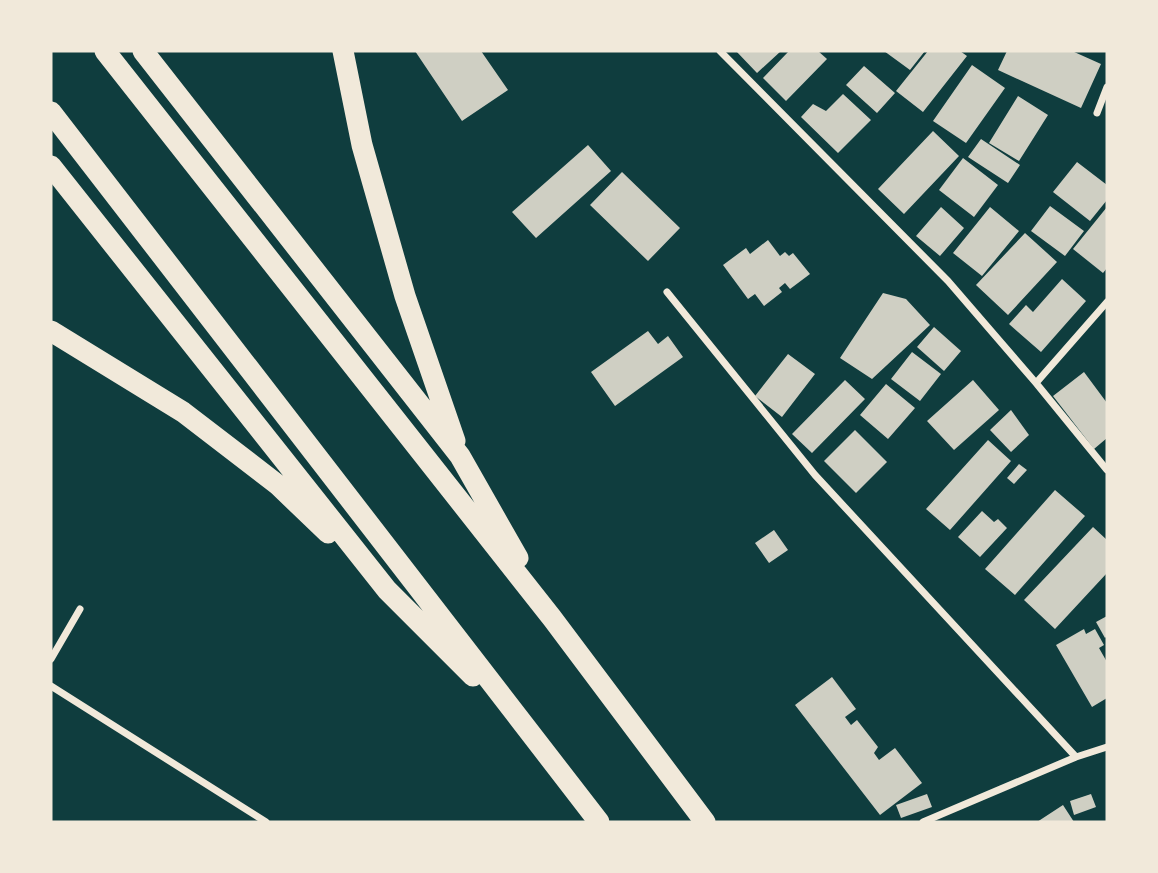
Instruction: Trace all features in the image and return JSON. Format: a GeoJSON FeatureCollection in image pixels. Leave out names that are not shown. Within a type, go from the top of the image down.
{"type":"FeatureCollection","features":[{"type":"Feature","properties":{"kind":"highway"},"geometry":{"type":"LineString","coordinates":[[106,51],[552,618],[705,822]]}},
{"type":"Feature","properties":{"kind":"highway"},"geometry":{"type":"LineString","coordinates":[[143,51],[460,456],[552,618]]}},
{"type":"Feature","properties":{"kind":"highway"},"geometry":{"type":"LineString","coordinates":[[343,51],[362,145],[405,296],[460,456]]}},
{"type":"Feature","properties":{"kind":"highway"},"geometry":{"type":"LineString","coordinates":[[51,112],[599,822]]}},
{"type":"Feature","properties":{"kind":"highway"},"geometry":{"type":"LineString","coordinates":[[51,166],[387,590]]}},
{"type":"Feature","properties":{"kind":"highway"},"geometry":{"type":"LineString","coordinates":[[51,331],[183,412],[278,485],[387,590],[538,743]]}},
{"type":"Feature","properties":{"kind":"street"},"geometry":{"type":"LineString","coordinates":[[720,51],[948,281],[1107,470]]}},
{"type":"Feature","properties":{"kind":"street"},"geometry":{"type":"LineString","coordinates":[[1097,113],[1107,87]]}},
{"type":"Feature","properties":{"kind":"street"},"geometry":{"type":"LineString","coordinates":[[667,292],[815,475],[1076,757]]}},
{"type":"Feature","properties":{"kind":"street"},"geometry":{"type":"LineString","coordinates":[[1036,383],[1107,302]]}},
{"type":"Feature","properties":{"kind":"street"},"geometry":{"type":"LineString","coordinates":[[51,659],[80,609]]}},
{"type":"Feature","properties":{"kind":"street"},"geometry":{"type":"LineString","coordinates":[[51,686],[266,822]]}},
{"type":"Feature","properties":{"kind":"street"},"geometry":{"type":"LineString","coordinates":[[923,822],[1076,757],[1107,747]]}},
{"type":"Feature","properties":{"kind":"building"},"geometry":{"type":"Polygon","coordinates":[[[415,51],[481,51],[508,90],[462,121],[415,51]]]}},
{"type":"Feature","properties":{"kind":"building"},"geometry":{"type":"Polygon","coordinates":[[[736,51],[781,51],[757,73],[736,51]]]}},
{"type":"Feature","properties":{"kind":"building"},"geometry":{"type":"Polygon","coordinates":[[[789,51],[818,51],[827,59],[786,101],[763,78],[789,51]]]}},
{"type":"Feature","properties":{"kind":"building"},"geometry":{"type":"Polygon","coordinates":[[[884,51],[925,51],[910,70],[884,51]]]}},
{"type":"Feature","properties":{"kind":"building"},"geometry":{"type":"Polygon","coordinates":[[[928,51],[960,51],[967,56],[923,112],[896,91],[928,51]]]}},
{"type":"Feature","properties":{"kind":"building"},"geometry":{"type":"Polygon","coordinates":[[[1007,51],[1072,51],[1101,64],[1081,108],[998,70],[1007,51]]]}},
{"type":"Feature","properties":{"kind":"building"},"geometry":{"type":"Polygon","coordinates":[[[972,65],[1005,88],[966,143],[933,121],[972,65]]]}},
{"type":"Feature","properties":{"kind":"building"},"geometry":{"type":"Polygon","coordinates":[[[864,66],[895,93],[877,113],[846,85],[864,66]]]}},
{"type":"Feature","properties":{"kind":"building"},"geometry":{"type":"Polygon","coordinates":[[[843,94],[871,120],[838,153],[801,117],[813,104],[826,111],[843,94]]]}},
{"type":"Feature","properties":{"kind":"building"},"geometry":{"type":"Polygon","coordinates":[[[1018,96],[1048,115],[1019,161],[989,143],[1018,96]]]}},
{"type":"Feature","properties":{"kind":"building"},"geometry":{"type":"Polygon","coordinates":[[[933,131],[959,156],[904,214],[878,189],[933,131]]]}},
{"type":"Feature","properties":{"kind":"building"},"geometry":{"type":"Polygon","coordinates":[[[981,139],[1020,165],[1008,183],[968,157],[981,139]]]}},
{"type":"Feature","properties":{"kind":"building"},"geometry":{"type":"Polygon","coordinates":[[[588,145],[611,171],[536,238],[512,212],[588,145]]]}},
{"type":"Feature","properties":{"kind":"building"},"geometry":{"type":"Polygon","coordinates":[[[963,158],[998,185],[974,217],[939,190],[963,158]]]}},
{"type":"Feature","properties":{"kind":"building"},"geometry":{"type":"Polygon","coordinates":[[[1077,162],[1107,185],[1107,200],[1090,221],[1053,192],[1077,162]]]}},
{"type":"Feature","properties":{"kind":"building"},"geometry":{"type":"Polygon","coordinates":[[[622,172],[680,228],[648,261],[590,205],[622,172]]]}},
{"type":"Feature","properties":{"kind":"building"},"geometry":{"type":"Polygon","coordinates":[[[1050,206],[1084,231],[1065,256],[1031,231],[1050,206]]]}},
{"type":"Feature","properties":{"kind":"building"},"geometry":{"type":"Polygon","coordinates":[[[941,207],[964,228],[940,256],[916,236],[941,207]]]}},
{"type":"Feature","properties":{"kind":"building"},"geometry":{"type":"Polygon","coordinates":[[[990,207],[1019,231],[982,276],[953,253],[990,207]]]}},
{"type":"Feature","properties":{"kind":"building"},"geometry":{"type":"Polygon","coordinates":[[[1107,207],[1107,268],[1103,273],[1073,249],[1107,207]]]}},
{"type":"Feature","properties":{"kind":"building"},"geometry":{"type":"Polygon","coordinates":[[[1025,233],[1057,262],[1008,315],[976,285],[1025,233]]]}},
{"type":"Feature","properties":{"kind":"building"},"geometry":{"type":"Polygon","coordinates":[[[768,240],[780,256],[785,252],[789,256],[793,253],[810,274],[790,289],[785,283],[779,288],[782,292],[764,306],[755,294],[748,299],[723,265],[746,248],[750,254],[768,240]]]}},
{"type":"Feature","properties":{"kind":"building"},"geometry":{"type":"Polygon","coordinates":[[[1062,279],[1086,301],[1041,352],[1009,324],[1026,305],[1033,312],[1062,279]]]}},
{"type":"Feature","properties":{"kind":"building"},"geometry":{"type":"Polygon","coordinates":[[[883,293],[906,299],[930,325],[872,379],[840,358],[883,293]]]}},
{"type":"Feature","properties":{"kind":"building"},"geometry":{"type":"Polygon","coordinates":[[[934,327],[961,351],[944,371],[917,347],[934,327]]]}},
{"type":"Feature","properties":{"kind":"building"},"geometry":{"type":"Polygon","coordinates":[[[648,331],[658,344],[668,336],[683,357],[615,406],[591,372],[648,331]]]}},
{"type":"Feature","properties":{"kind":"building"},"geometry":{"type":"Polygon","coordinates":[[[912,352],[941,374],[920,401],[891,379],[912,352]]]}},
{"type":"Feature","properties":{"kind":"building"},"geometry":{"type":"Polygon","coordinates":[[[788,354],[815,374],[782,417],[755,396],[788,354]]]}},
{"type":"Feature","properties":{"kind":"building"},"geometry":{"type":"Polygon","coordinates":[[[1084,372],[1107,403],[1107,438],[1094,449],[1053,396],[1084,372]]]}},
{"type":"Feature","properties":{"kind":"building"},"geometry":{"type":"Polygon","coordinates":[[[845,380],[865,399],[812,453],[792,434],[845,380]]]}},
{"type":"Feature","properties":{"kind":"building"},"geometry":{"type":"Polygon","coordinates":[[[973,380],[999,410],[954,450],[927,421],[973,380]]]}},
{"type":"Feature","properties":{"kind":"building"},"geometry":{"type":"Polygon","coordinates":[[[886,384],[915,408],[888,439],[860,415],[886,384]]]}},
{"type":"Feature","properties":{"kind":"building"},"geometry":{"type":"Polygon","coordinates":[[[1011,410],[1029,435],[1011,452],[990,430],[1011,410]]]}},
{"type":"Feature","properties":{"kind":"building"},"geometry":{"type":"Polygon","coordinates":[[[855,430],[887,462],[856,493],[824,461],[855,430]]]}},
{"type":"Feature","properties":{"kind":"building"},"geometry":{"type":"Polygon","coordinates":[[[988,440],[1011,461],[950,530],[926,509],[988,440]]]}},
{"type":"Feature","properties":{"kind":"building"},"geometry":{"type":"Polygon","coordinates":[[[1019,464],[1027,470],[1014,484],[1007,478],[1019,464]]]}},
{"type":"Feature","properties":{"kind":"building"},"geometry":{"type":"Polygon","coordinates":[[[1055,490],[1085,516],[1015,595],[985,569],[1055,490]]]}},
{"type":"Feature","properties":{"kind":"building"},"geometry":{"type":"Polygon","coordinates":[[[982,511],[994,522],[998,519],[1007,528],[980,557],[958,537],[982,511]]]}},
{"type":"Feature","properties":{"kind":"building"},"geometry":{"type":"Polygon","coordinates":[[[1093,527],[1107,540],[1107,573],[1055,629],[1024,600],[1093,527]]]}},
{"type":"Feature","properties":{"kind":"building"},"geometry":{"type":"Polygon","coordinates":[[[774,530],[788,550],[769,563],[755,543],[774,530]]]}},
{"type":"Feature","properties":{"kind":"building"},"geometry":{"type":"Polygon","coordinates":[[[1107,616],[1107,636],[1105,638],[1096,622],[1107,616]]]}},
{"type":"Feature","properties":{"kind":"building"},"geometry":{"type":"Polygon","coordinates":[[[1084,629],[1086,634],[1095,629],[1104,645],[1099,648],[1107,662],[1107,698],[1092,707],[1056,645],[1084,629]]]}},
{"type":"Feature","properties":{"kind":"building"},"geometry":{"type":"Polygon","coordinates":[[[832,677],[856,709],[845,717],[851,725],[857,720],[878,747],[874,753],[879,760],[895,748],[922,783],[880,815],[795,705],[832,677]]]}},
{"type":"Feature","properties":{"kind":"building"},"geometry":{"type":"Polygon","coordinates":[[[927,794],[932,807],[901,818],[896,805],[927,794]]]}},
{"type":"Feature","properties":{"kind":"building"},"geometry":{"type":"Polygon","coordinates":[[[1091,794],[1096,807],[1074,815],[1070,801],[1091,794]]]}},
{"type":"Feature","properties":{"kind":"building"},"geometry":{"type":"Polygon","coordinates":[[[1063,805],[1074,822],[1037,822],[1063,805]]]}}]}
